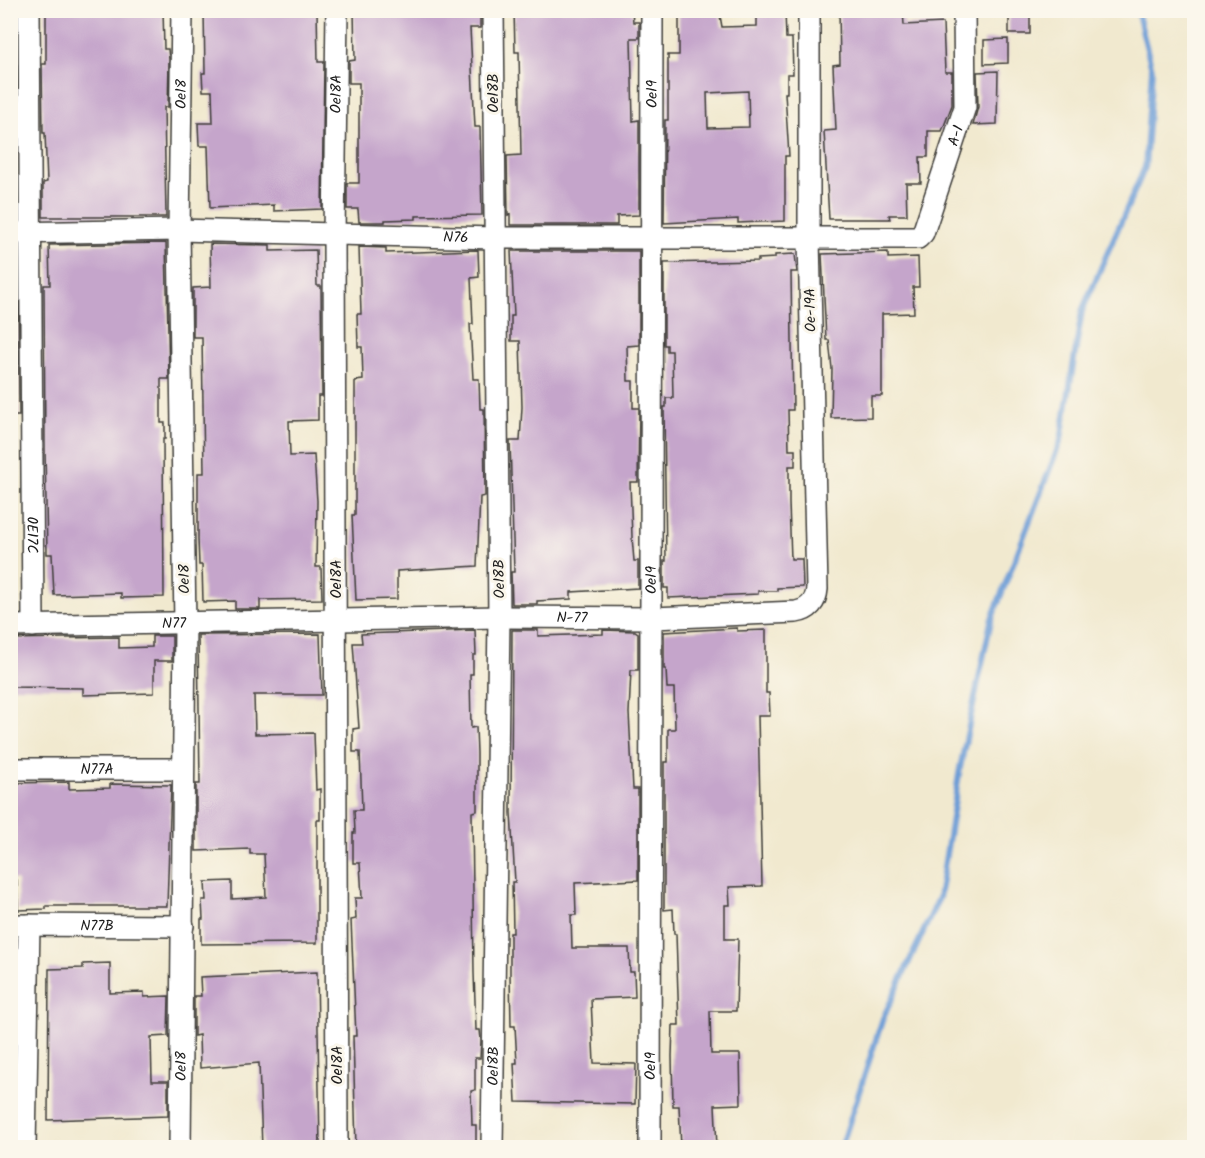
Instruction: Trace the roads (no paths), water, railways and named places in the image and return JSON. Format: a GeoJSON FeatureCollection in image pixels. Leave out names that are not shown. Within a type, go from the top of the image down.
{"type":"FeatureCollection","features":[{"type":"Feature","properties":{"kind":"street","name":"0E17C"},"geometry":{"type":"LineString","coordinates":[[28,10],[20,233],[33,626]]}},
{"type":"Feature","properties":{"kind":"street","name":"Oe18"},"geometry":{"type":"LineString","coordinates":[[180,1148],[185,624],[179,230],[182,10]]}},
{"type":"Feature","properties":{"kind":"street","name":"Oe18A"},"geometry":{"type":"LineString","coordinates":[[337,10],[334,234],[337,1148]]}},
{"type":"Feature","properties":{"kind":"street","name":"Oe18B"},"geometry":{"type":"LineString","coordinates":[[492,1148],[499,617],[494,238],[494,10]]}},
{"type":"Feature","properties":{"kind":"street","name":"Oe19"},"geometry":{"type":"LineString","coordinates":[[650,1148],[652,10]]}},
{"type":"Feature","properties":{"kind":"street","name":"Oe-19A"},"geometry":{"type":"LineString","coordinates":[[809,10],[808,239],[817,589],[809,608]]}},
{"type":"Feature","properties":{"kind":"street","name":"A-1"},"geometry":{"type":"LineString","coordinates":[[902,238],[918,238],[923,233],[965,107],[964,10]]}},
{"type":"Feature","properties":{"kind":"street","name":"N76"},"geometry":{"type":"LineString","coordinates":[[20,233],[179,230],[494,238],[902,238]]}},
{"type":"Feature","properties":{"kind":"street","name":"N-77"},"geometry":{"type":"LineString","coordinates":[[336,620],[499,617],[652,618],[796,612],[809,608]]}},
{"type":"Feature","properties":{"kind":"street","name":"N77"},"geometry":{"type":"LineString","coordinates":[[10,626],[336,620]]}},
{"type":"Feature","properties":{"kind":"street","name":"N77A"},"geometry":{"type":"LineString","coordinates":[[10,769],[183,769]]}},
{"type":"Feature","properties":{"kind":"street","name":"N77B"},"geometry":{"type":"LineString","coordinates":[[20,925],[183,926]]}},
{"type":"Feature","properties":{"kind":"street"},"geometry":{"type":"LineString","coordinates":[[20,925],[25,1148]]}},
{"type":"Feature","properties":{"kind":"waterway"},"geometry":{"type":"LineString","coordinates":[[841,1148],[883,1018],[939,898],[960,768],[991,621],[1061,440],[1082,311],[1145,167],[1152,69],[1137,10]]}}]}
